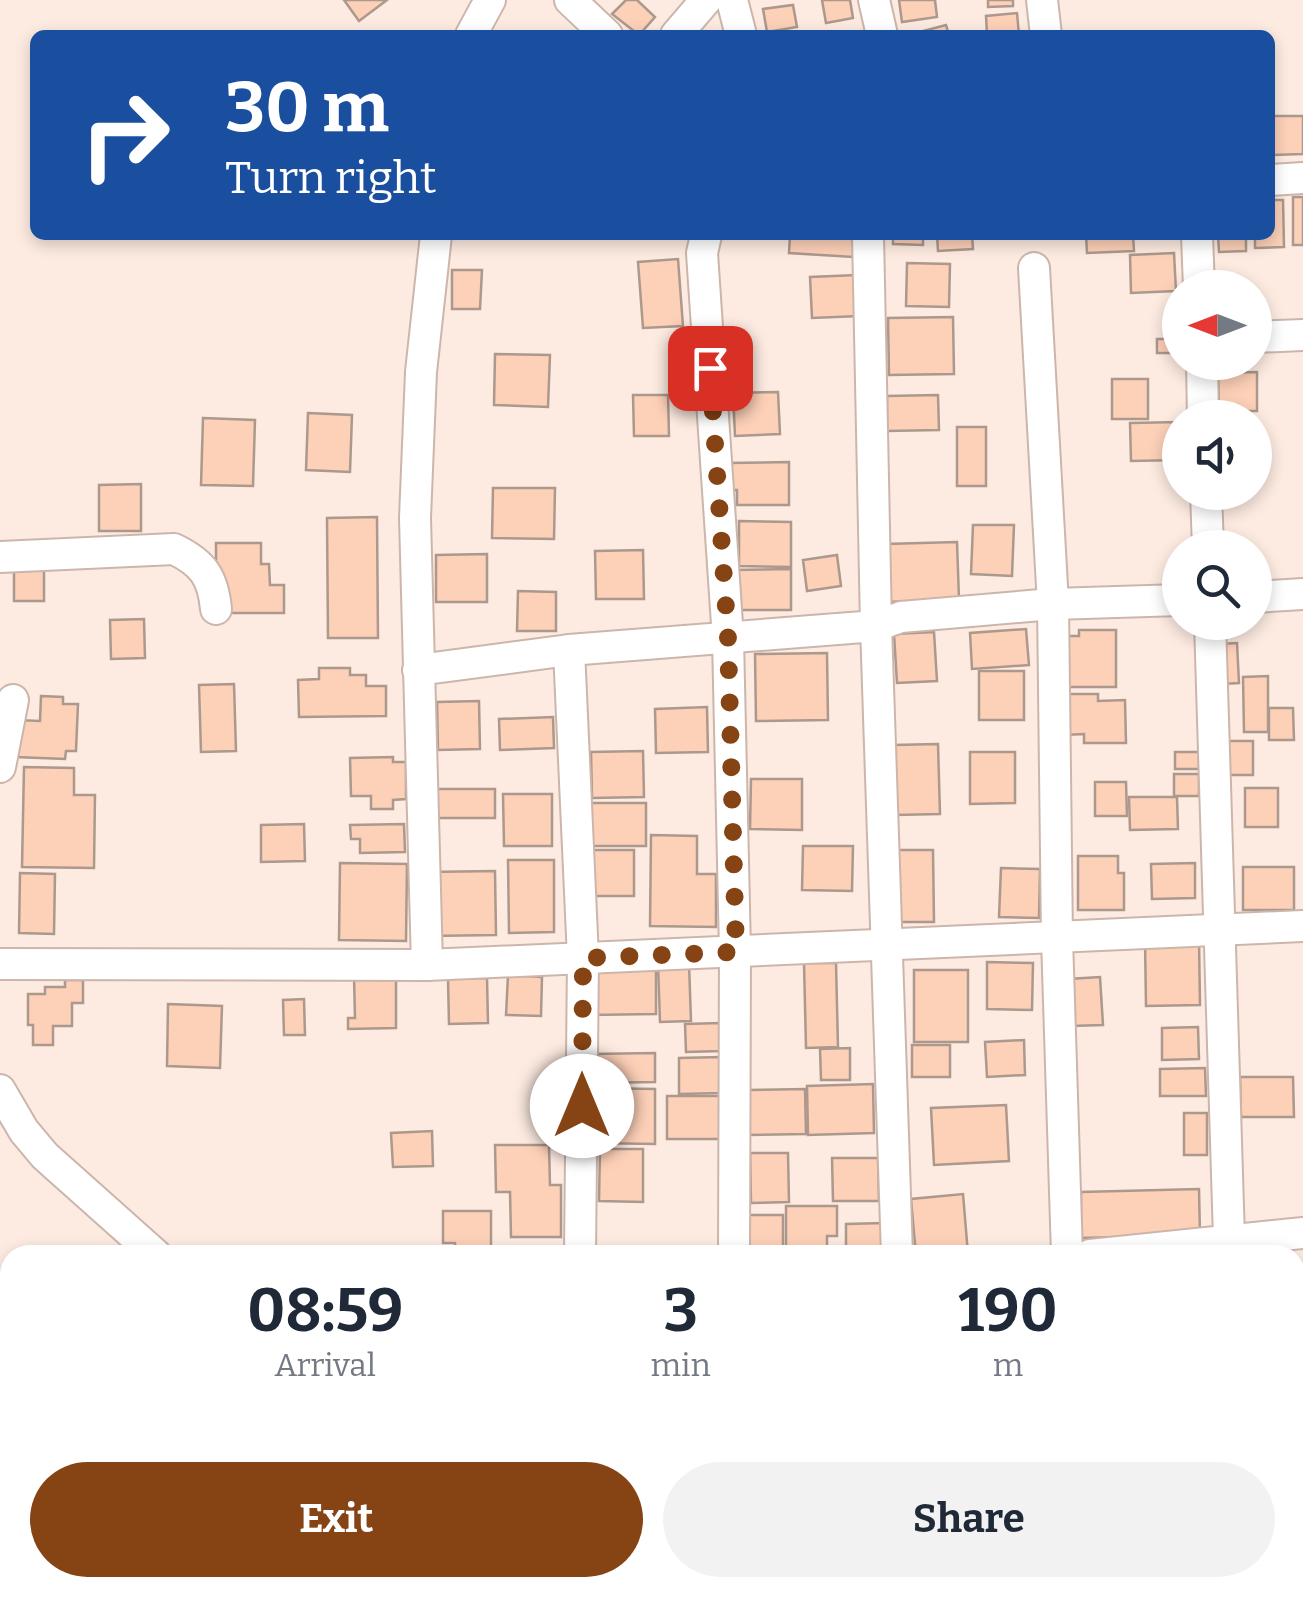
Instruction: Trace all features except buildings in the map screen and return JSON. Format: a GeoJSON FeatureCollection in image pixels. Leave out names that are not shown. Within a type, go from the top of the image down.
{"type":"FeatureCollection","features":[{"type":"Feature","properties":{"kind":"street"},"geometry":{"type":"LineString","coordinates":[[474,30],[490,0]]}},
{"type":"Feature","properties":{"kind":"street"},"geometry":{"type":"LineString","coordinates":[[570,0],[602,30]]}},
{"type":"Feature","properties":{"kind":"street"},"geometry":{"type":"LineString","coordinates":[[680,30],[706,0]]}},
{"type":"Feature","properties":{"kind":"street"},"geometry":{"type":"LineString","coordinates":[[732,0],[740,30]]}},
{"type":"Feature","properties":{"kind":"street"},"geometry":{"type":"LineString","coordinates":[[874,0],[881,30]]}},
{"type":"Feature","properties":{"kind":"street"},"geometry":{"type":"LineString","coordinates":[[1042,0],[1045,30]]}},
{"type":"Feature","properties":{"kind":"street"},"geometry":{"type":"LineString","coordinates":[[1275,180],[1303,178]]}},
{"type":"Feature","properties":{"kind":"street"},"geometry":{"type":"LineString","coordinates":[[428,965],[415,518],[420,372],[435,240]]}},
{"type":"Feature","properties":{"kind":"street"},"geometry":{"type":"LineString","coordinates":[[705,240],[702,253],[728,638],[736,952],[734,1245]]}},
{"type":"Feature","properties":{"kind":"street"},"geometry":{"type":"LineString","coordinates":[[868,240],[876,626],[897,1245]]}},
{"type":"Feature","properties":{"kind":"street"},"geometry":{"type":"LineString","coordinates":[[1197,240],[1198,270]]}},
{"type":"Feature","properties":{"kind":"street"},"geometry":{"type":"LineString","coordinates":[[1034,268],[1053,604],[1067,1245]]}},
{"type":"Feature","properties":{"kind":"street"},"geometry":{"type":"LineString","coordinates":[[1272,336],[1303,335]]}},
{"type":"Feature","properties":{"kind":"street"},"geometry":{"type":"LineString","coordinates":[[0,557],[174,549],[208,572],[216,609]]}},
{"type":"Feature","properties":{"kind":"street"},"geometry":{"type":"LineString","coordinates":[[1272,596],[1303,594]]}},
{"type":"Feature","properties":{"kind":"street"},"geometry":{"type":"LineString","coordinates":[[418,670],[570,650],[876,626],[901,617],[1053,604],[1162,601]]}},
{"type":"Feature","properties":{"kind":"street"},"geometry":{"type":"LineString","coordinates":[[1210,640],[1229,1239]]}},
{"type":"Feature","properties":{"kind":"street"},"geometry":{"type":"LineString","coordinates":[[570,650],[583,958],[580,1245]]}},
{"type":"Feature","properties":{"kind":"street"},"geometry":{"type":"LineString","coordinates":[[0,767],[13,700]]}},
{"type":"Feature","properties":{"kind":"street"},"geometry":{"type":"LineString","coordinates":[[0,964],[428,965],[1303,926]]}},
{"type":"Feature","properties":{"kind":"street"},"geometry":{"type":"LineString","coordinates":[[0,1090],[24,1132],[45,1156],[145,1245]]}},
{"type":"Feature","properties":{"kind":"street"},"geometry":{"type":"LineString","coordinates":[[1177,1245],[1303,1232]]}},
{"type":"Feature","properties":{"kind":"route"},"geometry":{"type":"LineString","coordinates":[[582,1106],[583,958],[736,952],[728,638],[710,368]]}}]}
